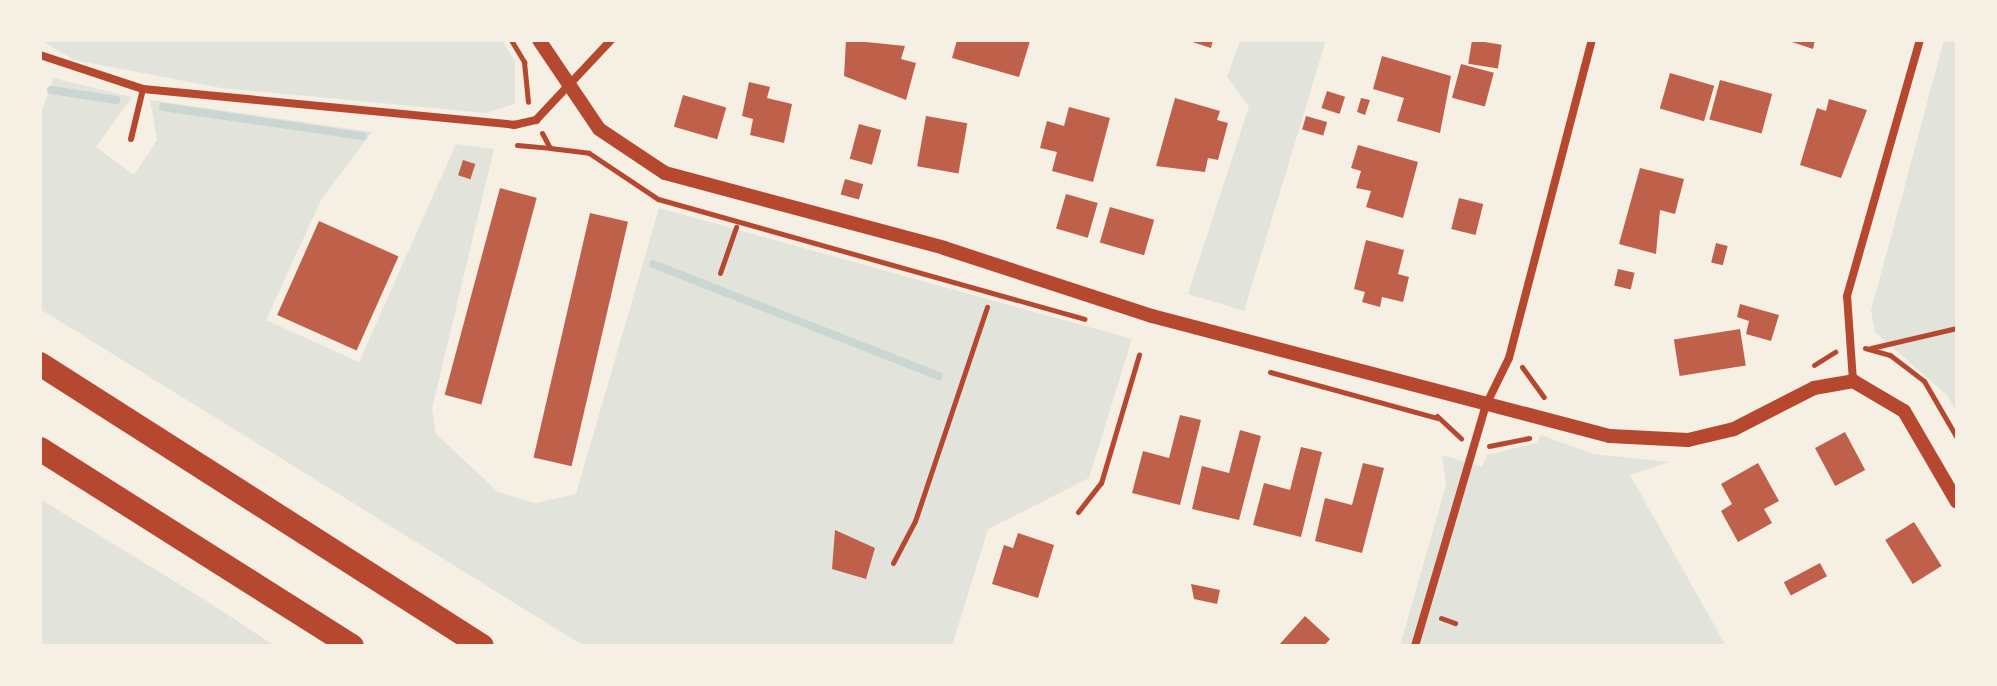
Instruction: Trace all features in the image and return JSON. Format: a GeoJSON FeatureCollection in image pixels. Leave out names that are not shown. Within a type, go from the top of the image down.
{"type":"FeatureCollection","features":[{"type":"Feature","properties":{"kind":"highway"},"geometry":{"type":"LineString","coordinates":[[40,364],[482,646]]}},
{"type":"Feature","properties":{"kind":"highway"},"geometry":{"type":"LineString","coordinates":[[40,449],[352,646]]}},
{"type":"Feature","properties":{"kind":"street"},"geometry":{"type":"LineString","coordinates":[[539,40],[599,129],[665,173],[1443,396],[1651,442],[1688,440],[1734,429],[1814,388],[1853,381],[1904,411],[1957,502]]}},
{"type":"Feature","properties":{"kind":"street"},"geometry":{"type":"LineString","coordinates":[[40,55],[143,89],[470,125],[536,120],[611,40]]}},
{"type":"Feature","properties":{"kind":"street"},"geometry":{"type":"LineString","coordinates":[[1415,646],[1486,405],[1509,358],[1592,40]]}},
{"type":"Feature","properties":{"kind":"street"},"geometry":{"type":"LineString","coordinates":[[1853,381],[1847,296],[1920,40]]}},
{"type":"Feature","properties":{"kind":"lane"},"geometry":{"type":"LineString","coordinates":[[131,139],[143,89]]}},
{"type":"Feature","properties":{"kind":"path"},"geometry":{"type":"LineString","coordinates":[[511,40],[524,62],[523,90],[550,148],[589,153],[658,199],[1099,323]]}},
{"type":"Feature","properties":{"kind":"path"},"geometry":{"type":"LineString","coordinates":[[720,273],[736,227]]}},
{"type":"Feature","properties":{"kind":"path"},"geometry":{"type":"LineString","coordinates":[[893,563],[915,521],[987,307]]}},
{"type":"Feature","properties":{"kind":"path"},"geometry":{"type":"LineString","coordinates":[[1957,328],[1870,348],[1924,381],[1957,438]]}},
{"type":"Feature","properties":{"kind":"path"},"geometry":{"type":"LineString","coordinates":[[1802,370],[1833,352]]}},
{"type":"Feature","properties":{"kind":"path"},"geometry":{"type":"LineString","coordinates":[[1078,512],[1101,483],[1139,355]]}},
{"type":"Feature","properties":{"kind":"path"},"geometry":{"type":"LineString","coordinates":[[1509,358],[1552,401]]}},
{"type":"Feature","properties":{"kind":"path"},"geometry":{"type":"LineString","coordinates":[[1252,367],[1437,418],[1453,436],[1497,449],[1529,438],[1537,418]]}},
{"type":"Feature","properties":{"kind":"path"},"geometry":{"type":"LineString","coordinates":[[1437,418],[1443,396]]}},
{"type":"Feature","properties":{"kind":"path"},"geometry":{"type":"LineString","coordinates":[[1437,617],[1455,623]]}},
{"type":"Feature","properties":{"kind":"shaded area"},"geometry":{"type":"Polygon","coordinates":[[[41,40],[502,40],[515,61],[515,104],[486,113],[221,88],[74,60],[41,40]]]}},
{"type":"Feature","properties":{"kind":"shaded area"},"geometry":{"type":"Polygon","coordinates":[[[1240,40],[1326,40],[1244,311],[1188,294],[1249,106],[1227,77],[1240,40]]]}},
{"type":"Feature","properties":{"kind":"shaded area"},"geometry":{"type":"Polygon","coordinates":[[[1944,40],[1957,40],[1957,414],[1947,395],[1875,332],[1871,311],[1944,40]]]}},
{"type":"Feature","properties":{"kind":"shaded area"},"geometry":{"type":"Polygon","coordinates":[[[53,78],[132,97],[96,147],[134,175],[157,140],[150,100],[372,132],[322,198],[266,320],[359,362],[456,144],[494,149],[432,409],[436,434],[498,492],[535,503],[576,494],[659,208],[1132,339],[1089,478],[988,529],[952,646],[584,646],[40,309],[40,117],[53,78]]]}},
{"type":"Feature","properties":{"kind":"shaded area"},"geometry":{"type":"Polygon","coordinates":[[[1541,435],[1593,454],[1670,462],[1630,475],[1726,646],[1400,646],[1446,485],[1442,455],[1482,467],[1487,455],[1536,443],[1541,435]]]}},
{"type":"Feature","properties":{"kind":"shaded area"},"geometry":{"type":"Polygon","coordinates":[[[40,499],[205,600],[275,646],[40,646],[40,499]]]}},
{"type":"Feature","properties":{"kind":"building"},"geometry":{"type":"Polygon","coordinates":[[[846,40],[905,46],[901,59],[916,63],[906,100],[844,76],[846,40]]]}},
{"type":"Feature","properties":{"kind":"building"},"geometry":{"type":"Polygon","coordinates":[[[957,40],[1030,41],[1019,77],[952,58],[957,40]]]}},
{"type":"Feature","properties":{"kind":"building"},"geometry":{"type":"Polygon","coordinates":[[[1186,40],[1213,40],[1211,48],[1186,40]]]}},
{"type":"Feature","properties":{"kind":"building"},"geometry":{"type":"Polygon","coordinates":[[[1472,40],[1502,45],[1498,68],[1468,64],[1472,40]]]}},
{"type":"Feature","properties":{"kind":"building"},"geometry":{"type":"Polygon","coordinates":[[[1786,40],[1815,40],[1813,49],[1786,40]]]}},
{"type":"Feature","properties":{"kind":"building"},"geometry":{"type":"Polygon","coordinates":[[[1382,56],[1451,76],[1440,133],[1397,121],[1404,98],[1373,89],[1382,56]]]}},
{"type":"Feature","properties":{"kind":"building"},"geometry":{"type":"Polygon","coordinates":[[[1461,64],[1494,73],[1485,107],[1452,98],[1461,64]]]}},
{"type":"Feature","properties":{"kind":"building"},"geometry":{"type":"Polygon","coordinates":[[[1670,73],[1714,86],[1704,121],[1660,109],[1670,73]]]}},
{"type":"Feature","properties":{"kind":"building"},"geometry":{"type":"Polygon","coordinates":[[[1720,80],[1772,94],[1762,134],[1709,120],[1720,80]]]}},
{"type":"Feature","properties":{"kind":"building"},"geometry":{"type":"Polygon","coordinates":[[[749,82],[770,87],[767,98],[792,104],[784,143],[750,135],[753,119],[742,116],[749,82]]]}},
{"type":"Feature","properties":{"kind":"building"},"geometry":{"type":"Polygon","coordinates":[[[1327,91],[1345,97],[1340,114],[1321,108],[1327,91]]]}},
{"type":"Feature","properties":{"kind":"building"},"geometry":{"type":"Polygon","coordinates":[[[683,95],[726,107],[717,139],[674,127],[683,95]]]}},
{"type":"Feature","properties":{"kind":"building"},"geometry":{"type":"Polygon","coordinates":[[[1175,98],[1220,111],[1217,120],[1228,123],[1218,160],[1208,158],[1205,172],[1156,166],[1175,98]]]}},
{"type":"Feature","properties":{"kind":"building"},"geometry":{"type":"Polygon","coordinates":[[[1361,98],[1370,100],[1365,115],[1357,112],[1361,98]]]}},
{"type":"Feature","properties":{"kind":"building"},"geometry":{"type":"Polygon","coordinates":[[[1829,99],[1867,110],[1841,178],[1800,165],[1817,108],[1826,111],[1829,99]]]}},
{"type":"Feature","properties":{"kind":"building"},"geometry":{"type":"Polygon","coordinates":[[[1069,107],[1110,118],[1093,182],[1052,171],[1057,152],[1040,148],[1047,121],[1064,126],[1069,107]]]}},
{"type":"Feature","properties":{"kind":"building"},"geometry":{"type":"Polygon","coordinates":[[[926,116],[967,123],[959,174],[917,166],[926,116]]]}},
{"type":"Feature","properties":{"kind":"building"},"geometry":{"type":"Polygon","coordinates":[[[1306,116],[1327,122],[1323,136],[1302,129],[1306,116]]]}},
{"type":"Feature","properties":{"kind":"building"},"geometry":{"type":"Polygon","coordinates":[[[859,124],[881,130],[872,165],[850,159],[859,124]]]}},
{"type":"Feature","properties":{"kind":"building"},"geometry":{"type":"Polygon","coordinates":[[[1358,145],[1418,162],[1403,218],[1366,207],[1371,191],[1356,188],[1361,171],[1351,168],[1358,145]]]}},
{"type":"Feature","properties":{"kind":"building"},"geometry":{"type":"Polygon","coordinates":[[[463,160],[475,164],[470,179],[458,175],[463,160]]]}},
{"type":"Feature","properties":{"kind":"building"},"geometry":{"type":"Polygon","coordinates":[[[1640,168],[1684,179],[1675,214],[1660,210],[1656,254],[1619,244],[1640,168]]]}},
{"type":"Feature","properties":{"kind":"building"},"geometry":{"type":"Polygon","coordinates":[[[845,179],[863,184],[859,200],[841,194],[845,179]]]}},
{"type":"Feature","properties":{"kind":"building"},"geometry":{"type":"Polygon","coordinates":[[[500,188],[537,198],[481,405],[445,395],[500,188]]]}},
{"type":"Feature","properties":{"kind":"building"},"geometry":{"type":"Polygon","coordinates":[[[1066,194],[1098,203],[1088,238],[1056,229],[1066,194]]]}},
{"type":"Feature","properties":{"kind":"building"},"geometry":{"type":"Polygon","coordinates":[[[1459,198],[1483,204],[1476,235],[1451,229],[1459,198]]]}},
{"type":"Feature","properties":{"kind":"building"},"geometry":{"type":"Polygon","coordinates":[[[1110,207],[1154,220],[1144,255],[1100,243],[1110,207]]]}},
{"type":"Feature","properties":{"kind":"building"},"geometry":{"type":"Polygon","coordinates":[[[590,213],[628,222],[572,466],[534,458],[590,213]]]}},
{"type":"Feature","properties":{"kind":"building"},"geometry":{"type":"Polygon","coordinates":[[[319,221],[398,256],[357,350],[277,315],[319,221]]]}},
{"type":"Feature","properties":{"kind":"building"},"geometry":{"type":"Polygon","coordinates":[[[1366,240],[1404,250],[1398,274],[1409,277],[1403,302],[1382,297],[1380,307],[1362,302],[1365,292],[1354,289],[1366,240]]]}},
{"type":"Feature","properties":{"kind":"building"},"geometry":{"type":"Polygon","coordinates":[[[1716,243],[1728,246],[1723,265],[1711,262],[1716,243]]]}},
{"type":"Feature","properties":{"kind":"building"},"geometry":{"type":"Polygon","coordinates":[[[1618,269],[1635,273],[1631,289],[1614,286],[1618,269]]]}},
{"type":"Feature","properties":{"kind":"building"},"geometry":{"type":"Polygon","coordinates":[[[1740,304],[1779,315],[1771,341],[1746,334],[1749,321],[1737,317],[1740,304]]]}},
{"type":"Feature","properties":{"kind":"building"},"geometry":{"type":"Polygon","coordinates":[[[1740,329],[1746,366],[1680,376],[1674,339],[1740,329]]]}},
{"type":"Feature","properties":{"kind":"building"},"geometry":{"type":"Polygon","coordinates":[[[1180,415],[1201,420],[1180,505],[1132,493],[1143,451],[1169,458],[1180,415]]]}},
{"type":"Feature","properties":{"kind":"building"},"geometry":{"type":"Polygon","coordinates":[[[1240,430],[1261,436],[1239,520],[1192,509],[1202,466],[1229,473],[1240,430]]]}},
{"type":"Feature","properties":{"kind":"building"},"geometry":{"type":"Polygon","coordinates":[[[1845,432],[1865,470],[1835,486],[1815,448],[1845,432]]]}},
{"type":"Feature","properties":{"kind":"building"},"geometry":{"type":"Polygon","coordinates":[[[1301,447],[1322,452],[1301,537],[1253,525],[1264,483],[1290,490],[1301,447]]]}},
{"type":"Feature","properties":{"kind":"building"},"geometry":{"type":"Polygon","coordinates":[[[1363,463],[1384,468],[1362,553],[1315,541],[1325,498],[1352,505],[1363,463]]]}},
{"type":"Feature","properties":{"kind":"building"},"geometry":{"type":"Polygon","coordinates":[[[1758,463],[1779,501],[1764,509],[1772,523],[1738,542],[1721,511],[1732,504],[1721,484],[1758,463]]]}},
{"type":"Feature","properties":{"kind":"building"},"geometry":{"type":"Polygon","coordinates":[[[1914,522],[1942,566],[1913,584],[1885,540],[1914,522]]]}},
{"type":"Feature","properties":{"kind":"building"},"geometry":{"type":"Polygon","coordinates":[[[835,530],[875,548],[866,579],[832,569],[835,530]]]}},
{"type":"Feature","properties":{"kind":"building"},"geometry":{"type":"Polygon","coordinates":[[[1018,533],[1054,545],[1038,598],[992,584],[1004,545],[1013,548],[1018,533]]]}},
{"type":"Feature","properties":{"kind":"building"},"geometry":{"type":"Polygon","coordinates":[[[1820,563],[1827,576],[1791,595],[1784,582],[1820,563]]]}},
{"type":"Feature","properties":{"kind":"building"},"geometry":{"type":"Polygon","coordinates":[[[1191,584],[1220,590],[1217,604],[1194,599],[1191,584]]]}},
{"type":"Feature","properties":{"kind":"building"},"geometry":{"type":"Polygon","coordinates":[[[1305,616],[1330,639],[1324,646],[1278,646],[1305,616]]]}},
{"type":"Feature","properties":{"kind":"waterway"},"geometry":{"type":"LineString","coordinates":[[51,90],[116,100]]}},
{"type":"Feature","properties":{"kind":"waterway"},"geometry":{"type":"LineString","coordinates":[[163,107],[363,136]]}},
{"type":"Feature","properties":{"kind":"waterway"},"geometry":{"type":"LineString","coordinates":[[653,264],[939,376]]}}]}
